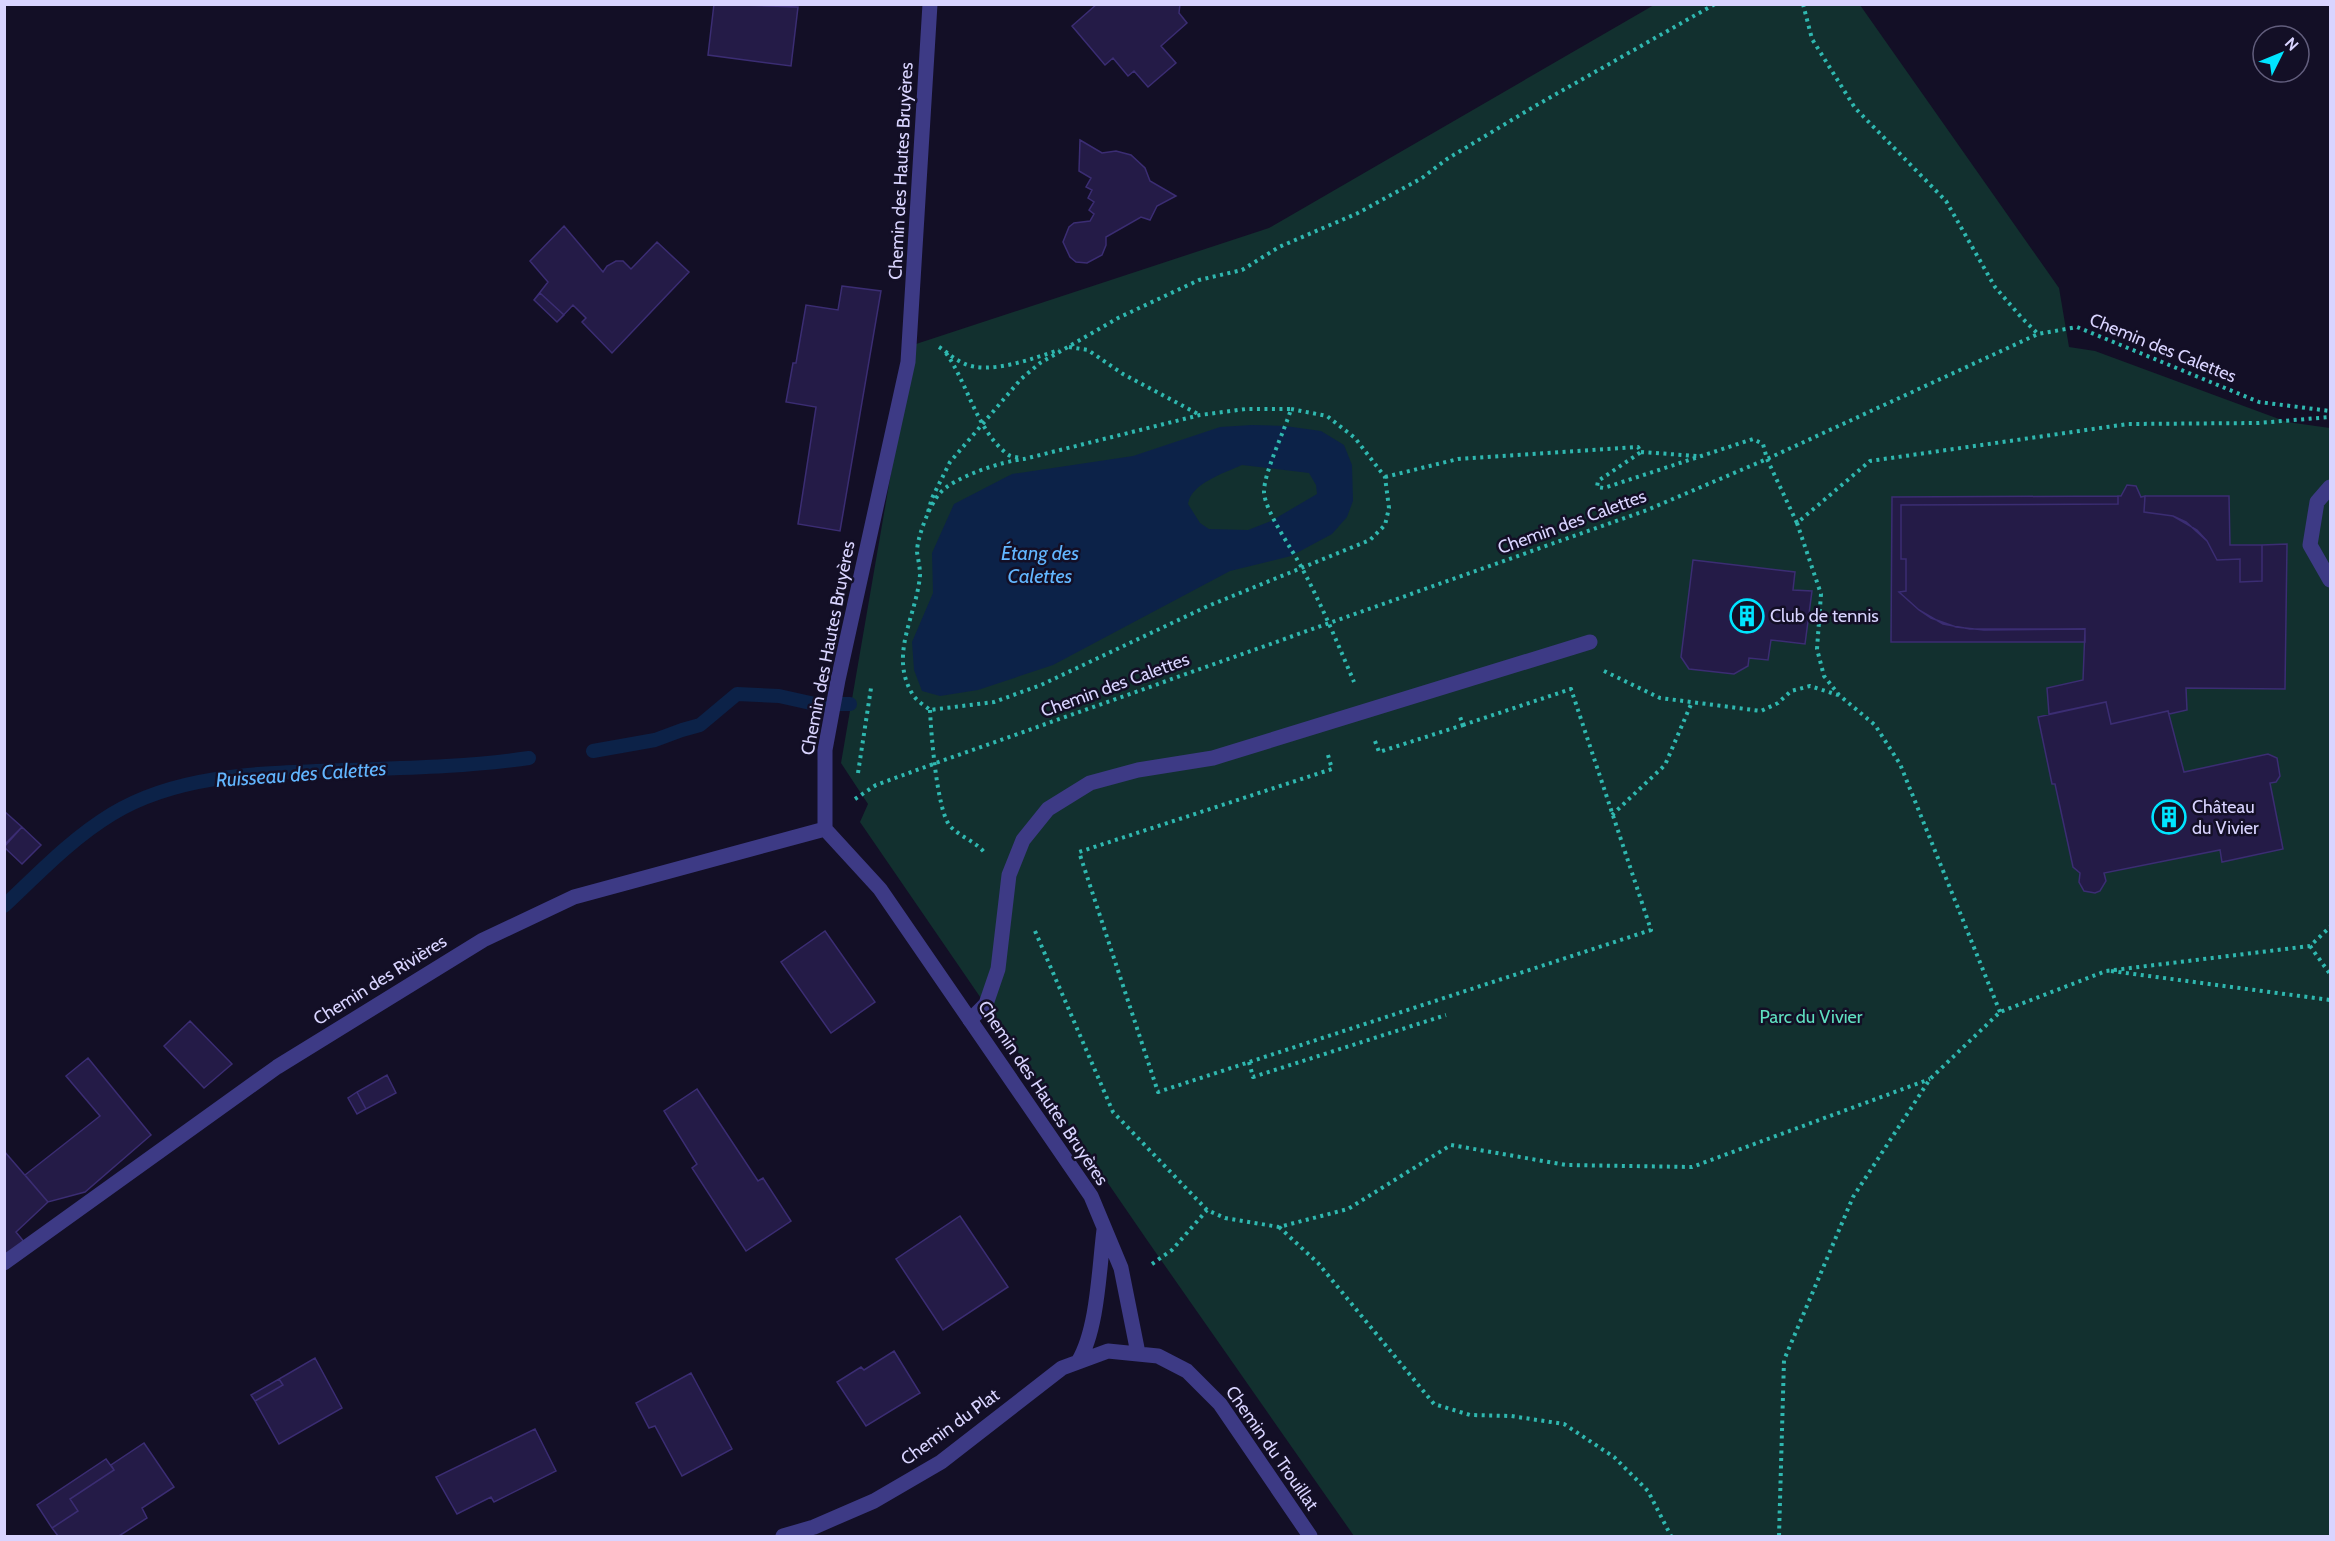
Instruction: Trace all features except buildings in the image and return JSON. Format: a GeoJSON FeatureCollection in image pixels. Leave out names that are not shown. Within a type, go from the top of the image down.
{"type":"FeatureCollection","features":[{"type":"Feature","properties":{"kind":"street","name":"Chemin des Hautes Bruyères"},"geometry":{"type":"LineString","coordinates":[[930,4],[908,362],[838,680],[825,750],[825,829],[880,889],[1091,1196],[1120,1268],[1138,1353]]}},
{"type":"Feature","properties":{"kind":"street"},"geometry":{"type":"LineString","coordinates":[[2331,487],[2317,502],[2310,545],[2331,580]]}},
{"type":"Feature","properties":{"kind":"street"},"geometry":{"type":"LineString","coordinates":[[970,1020],[986,1004],[998,969],[1009,875],[1023,840],[1048,809],[1090,783],[1138,770],[1213,758],[1590,642]]}},
{"type":"Feature","properties":{"kind":"street","name":"Chemin des Rivières"},"geometry":{"type":"LineString","coordinates":[[4,1263],[277,1067],[483,940],[574,897],[825,829]]}},
{"type":"Feature","properties":{"kind":"street"},"geometry":{"type":"LineString","coordinates":[[1078,1362],[1085,1351],[1093,1318],[1104,1230]]}},
{"type":"Feature","properties":{"kind":"street","name":"Chemin du Plat"},"geometry":{"type":"LineString","coordinates":[[783,1536],[814,1527],[874,1501],[941,1462],[1062,1368],[1108,1351],[1138,1353]]}},
{"type":"Feature","properties":{"kind":"street","name":"Chemin du Trouillat"},"geometry":{"type":"LineString","coordinates":[[1138,1353],[1158,1356],[1187,1371],[1220,1404],[1310,1536]]}},
{"type":"Feature","properties":{"kind":"path"},"geometry":{"type":"LineString","coordinates":[[1008,885],[980,847],[950,825],[940,803],[930,710],[914,696],[905,675],[903,644],[920,575],[917,550],[932,498],[950,462],[1021,379],[1040,363],[1118,318],[1199,280],[1242,270],[1279,247],[1358,213],[1422,178],[1447,159],[1535,106],[1715,4]]}},
{"type":"Feature","properties":{"kind":"path"},"geometry":{"type":"LineString","coordinates":[[1803,4],[1812,39],[1855,108],[1946,201],[1995,287],[2038,334]]}},
{"type":"Feature","properties":{"kind":"path","name":"Chemin des Calettes"},"geometry":{"type":"LineString","coordinates":[[825,829],[853,800],[876,785],[1647,510],[1767,459],[2038,334],[2077,327],[2259,402],[2331,411]]}},
{"type":"Feature","properties":{"kind":"path"},"geometry":{"type":"LineString","coordinates":[[930,344],[944,350],[964,364],[990,367],[1019,363],[1068,347],[1088,350],[1123,374],[1200,415]]}},
{"type":"Feature","properties":{"kind":"path"},"geometry":{"type":"LineString","coordinates":[[944,350],[957,368],[984,424],[1009,456],[1024,459]]}},
{"type":"Feature","properties":{"kind":"path"},"geometry":{"type":"LineString","coordinates":[[924,522],[940,492],[966,477],[1006,461],[1024,459],[1200,415],[1246,409],[1291,409],[1327,416],[1355,438],[1385,477],[1389,508],[1385,525],[1370,540],[1208,606],[1041,685],[994,702],[930,710]]}},
{"type":"Feature","properties":{"kind":"path"},"geometry":{"type":"LineString","coordinates":[[1291,409],[1264,492],[1272,514],[1330,624],[1342,656]]}},
{"type":"Feature","properties":{"kind":"path"},"geometry":{"type":"LineString","coordinates":[[1797,523],[1870,461],[2128,424],[2259,423],[2331,417]]}},
{"type":"Feature","properties":{"kind":"path"},"geometry":{"type":"LineString","coordinates":[[1701,456],[1641,452],[1598,480],[1597,487],[1604,488],[1754,439],[1763,444],[1767,459],[1797,523],[1821,594],[1817,649],[1824,676],[1839,695],[1875,725],[1900,764],[2000,1012]]}},
{"type":"Feature","properties":{"kind":"path"},"geometry":{"type":"LineString","coordinates":[[1385,477],[1458,459],[1638,447],[1641,452]]}},
{"type":"Feature","properties":{"kind":"path"},"geometry":{"type":"LineString","coordinates":[[1595,671],[1607,671],[1629,685],[1660,698],[1761,711],[1778,703],[1791,691],[1810,686],[1839,695]]}},
{"type":"Feature","properties":{"kind":"path"},"geometry":{"type":"LineString","coordinates":[[1336,749],[1327,752],[1332,769],[1079,852],[1158,1092],[1650,930],[1571,689],[1379,752],[1374,737]]}},
{"type":"Feature","properties":{"kind":"path"},"geometry":{"type":"LineString","coordinates":[[1435,690],[1457,708],[1463,725]]}},
{"type":"Feature","properties":{"kind":"path"},"geometry":{"type":"LineString","coordinates":[[1612,815],[1665,765],[1692,702]]}},
{"type":"Feature","properties":{"kind":"path"},"geometry":{"type":"LineString","coordinates":[[1033,925],[1113,1112],[1206,1210],[1225,1218],[1279,1227],[1348,1209],[1451,1145],[1566,1165],[1692,1167],[1930,1079]]}},
{"type":"Feature","properties":{"kind":"path"},"geometry":{"type":"LineString","coordinates":[[1779,1536],[1784,1360],[1853,1197],[1930,1079],[2000,1012],[2106,970],[2310,946],[2331,927]]}},
{"type":"Feature","properties":{"kind":"path"},"geometry":{"type":"LineString","coordinates":[[2310,946],[2331,974]]}},
{"type":"Feature","properties":{"kind":"path"},"geometry":{"type":"LineString","coordinates":[[2106,970],[2331,1000]]}},
{"type":"Feature","properties":{"kind":"path"},"geometry":{"type":"LineString","coordinates":[[1249,1062],[1253,1077],[1446,1015]]}},
{"type":"Feature","properties":{"kind":"path"},"geometry":{"type":"LineString","coordinates":[[1146,1268],[1172,1250],[1206,1210]]}},
{"type":"Feature","properties":{"kind":"path"},"geometry":{"type":"LineString","coordinates":[[1279,1227],[1318,1263],[1434,1404],[1470,1415],[1511,1416],[1564,1424],[1614,1457],[1648,1491],[1671,1536]]}},
{"type":"Feature","properties":{"kind":"green space","name":"Parc du Vivier"},"geometry":{"type":"Polygon","coordinates":[[[1654,5],[1860,5],[2059,288],[2069,347],[2095,351],[2287,422],[2330,428],[2330,1536],[1354,1536],[1147,1240],[860,822],[868,804],[841,763],[913,345],[1269,228],[1654,5]]]}},
{"type":"Feature","properties":{"kind":"water","name":"Étang des Calettes"},"geometry":{"type":"Polygon","coordinates":[[[1285,426],[1321,431],[1344,445],[1352,465],[1353,501],[1347,517],[1332,534],[1291,556],[1230,571],[1053,665],[978,690],[940,696],[922,691],[914,670],[912,642],[933,593],[932,553],[954,504],[1012,474],[1133,456],[1220,427],[1285,426]],[[1242,465],[1218,475],[1195,490],[1188,504],[1200,523],[1209,529],[1248,530],[1271,521],[1317,494],[1316,485],[1309,473],[1242,465]]]}},
{"type":"Feature","properties":{"kind":"waterway","name":"Ruisseau des Calettes"},"geometry":{"type":"LineString","coordinates":[[593,751],[655,740],[700,725],[737,694],[779,696],[815,704],[850,704]]}},
{"type":"Feature","properties":{"kind":"waterway","name":"Ruisseau des Calettes"},"geometry":{"type":"LineString","coordinates":[[4,906],[83,834],[138,800],[166,790],[194,783],[253,774],[436,767],[529,758]]}},
{"type":"Feature","properties":{"kind":"place","name":"Club de tennis"},"geometry":{"type":"Point","coordinates":[1747,616]}},
{"type":"Feature","properties":{"kind":"place","name":"Château du Vivier"},"geometry":{"type":"Point","coordinates":[2169,817]}}]}
